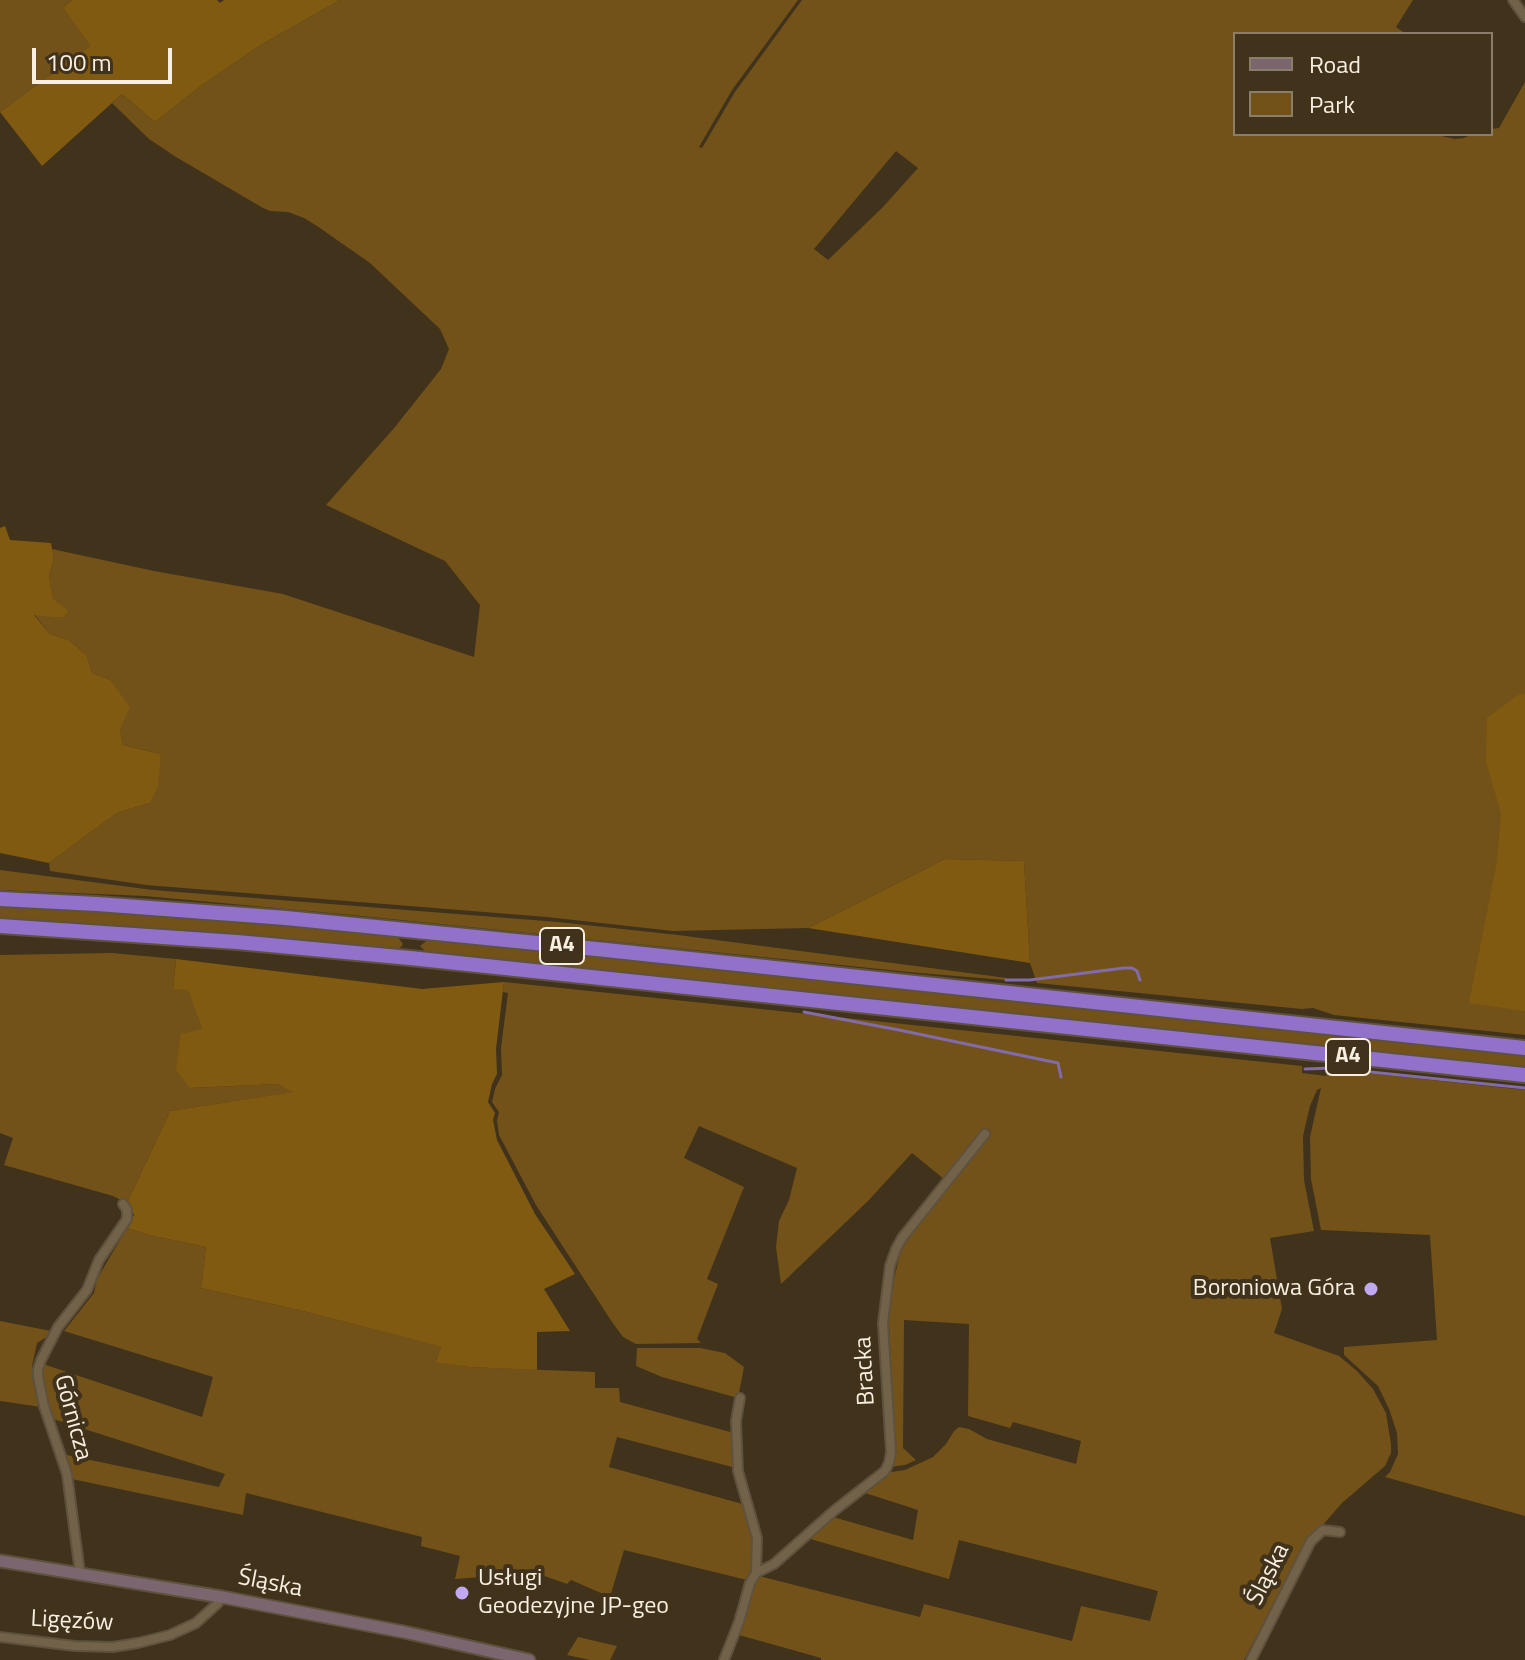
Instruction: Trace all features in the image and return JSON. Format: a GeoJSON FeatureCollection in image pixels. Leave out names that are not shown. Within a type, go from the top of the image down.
{"type":"FeatureCollection","features":[{"type":"Feature","properties":{"kind":"highway","name":"A4"},"geometry":{"type":"LineString","coordinates":[[0,899],[286,918],[1525,1048]]}},
{"type":"Feature","properties":{"kind":"highway","name":"A4"},"geometry":{"type":"LineString","coordinates":[[0,926],[127,933],[321,950],[1525,1075]]}},
{"type":"Feature","properties":{"kind":"main road","name":"Śląska"},"geometry":{"type":"LineString","coordinates":[[0,1561],[222,1597],[494,1656],[529,1660]]}},
{"type":"Feature","properties":{"kind":"street"},"geometry":{"type":"LineString","coordinates":[[1513,0],[1525,17]]}},
{"type":"Feature","properties":{"kind":"street","name":"Bracka"},"geometry":{"type":"LineString","coordinates":[[756,1573],[774,1564],[885,1471],[891,1452],[883,1323],[890,1266],[902,1238],[985,1134]]}},
{"type":"Feature","properties":{"kind":"street","name":"Górnicza"},"geometry":{"type":"LineString","coordinates":[[80,1573],[67,1474],[44,1406],[38,1369],[58,1327],[87,1290],[99,1260],[127,1219],[123,1204]]}},
{"type":"Feature","properties":{"kind":"street"},"geometry":{"type":"LineString","coordinates":[[724,1660],[756,1573],[757,1538],[738,1471],[736,1421],[740,1398]]}},
{"type":"Feature","properties":{"kind":"street","name":"Śląska"},"geometry":{"type":"LineString","coordinates":[[1251,1660],[1311,1541],[1323,1530],[1340,1532]]}},
{"type":"Feature","properties":{"kind":"street","name":"Ligęzów"},"geometry":{"type":"LineString","coordinates":[[0,1637],[75,1646],[113,1647],[138,1643],[170,1635],[196,1623],[222,1597]]}},
{"type":"Feature","properties":{"kind":"green space"},"geometry":{"type":"Polygon","coordinates":[[[0,0],[72,0],[63,8],[92,46],[0,112],[0,0]]]}},
{"type":"Feature","properties":{"kind":"green space"},"geometry":{"type":"Polygon","coordinates":[[[340,0],[798,0],[732,90],[699,147],[702,148],[735,92],[802,0],[1413,0],[1396,27],[1403,32],[1233,32],[1233,136],[1441,136],[1455,139],[1493,136],[1493,129],[1499,128],[1525,82],[1525,1035],[1334,1015],[1313,1008],[1037,983],[1030,963],[1024,861],[945,859],[808,928],[673,931],[547,917],[146,885],[50,871],[49,863],[117,813],[150,803],[161,754],[123,745],[110,680],[92,673],[87,656],[69,640],[50,634],[34,614],[63,618],[69,611],[53,600],[49,576],[54,559],[52,549],[283,594],[474,657],[480,605],[445,561],[326,505],[441,369],[449,349],[440,329],[370,263],[317,226],[288,212],[263,208],[176,157],[149,139],[112,103],[122,94],[155,122],[259,46],[340,0]],[[896,151],[814,249],[828,260],[918,168],[896,151]]]}},
{"type":"Feature","properties":{"kind":"green space"},"geometry":{"type":"Polygon","coordinates":[[[0,870],[153,890],[558,922],[1007,978],[919,973],[145,896],[0,890],[0,870]]]}},
{"type":"Feature","properties":{"kind":"green space"},"geometry":{"type":"Polygon","coordinates":[[[0,906],[242,921],[397,936],[403,944],[393,951],[0,920],[0,906]]]}},
{"type":"Feature","properties":{"kind":"green space"},"geometry":{"type":"Polygon","coordinates":[[[429,939],[1525,1055],[1525,1069],[428,954],[420,946],[429,939]]]}},
{"type":"Feature","properties":{"kind":"green space"},"geometry":{"type":"Polygon","coordinates":[[[112,953],[176,959],[173,989],[188,989],[202,1029],[190,1088],[278,1084],[295,1092],[170,1111],[127,1203],[113,1196],[4,1165],[13,1138],[0,1133],[0,955],[112,953]]]}},
{"type":"Feature","properties":{"kind":"green space"},"geometry":{"type":"Polygon","coordinates":[[[504,982],[1302,1066],[1302,1073],[1326,1076],[1328,1069],[1525,1090],[1525,1516],[1385,1477],[1398,1454],[1397,1433],[1378,1386],[1344,1355],[1344,1347],[1437,1340],[1430,1235],[1321,1230],[1311,1179],[1310,1137],[1321,1088],[1310,1106],[1303,1136],[1304,1180],[1314,1231],[1270,1238],[1282,1309],[1274,1333],[1339,1356],[1357,1371],[1373,1389],[1386,1413],[1391,1453],[1385,1466],[1309,1536],[1244,1660],[821,1660],[739,1635],[753,1585],[759,1576],[920,1617],[924,1604],[1072,1641],[1081,1606],[1150,1621],[1158,1591],[959,1540],[949,1579],[807,1538],[833,1517],[913,1540],[918,1510],[862,1492],[885,1473],[905,1470],[933,1457],[959,1427],[987,1439],[1076,1464],[1081,1441],[1013,1422],[1010,1428],[968,1416],[969,1324],[904,1320],[903,1448],[916,1460],[889,1467],[895,1447],[890,1297],[901,1249],[905,1244],[899,1237],[944,1179],[912,1153],[868,1201],[781,1284],[776,1247],[779,1221],[789,1200],[797,1168],[699,1126],[684,1158],[744,1187],[707,1279],[718,1284],[697,1339],[701,1343],[636,1344],[623,1337],[612,1322],[536,1205],[499,1135],[499,1112],[492,1102],[502,1075],[501,1048],[508,993],[503,992],[504,982]]]}},
{"type":"Feature","properties":{"kind":"green space"},"geometry":{"type":"Polygon","coordinates":[[[127,1228],[206,1247],[201,1288],[443,1347],[435,1361],[469,1367],[595,1372],[595,1388],[619,1388],[620,1402],[734,1433],[736,1468],[617,1437],[609,1467],[746,1505],[755,1537],[750,1576],[747,1580],[624,1550],[610,1597],[571,1580],[567,1584],[536,1573],[455,1579],[460,1556],[421,1546],[422,1537],[246,1493],[243,1515],[72,1479],[62,1454],[219,1487],[225,1474],[50,1418],[41,1379],[43,1364],[202,1417],[213,1377],[64,1331],[94,1293],[97,1279],[127,1228]]]}},
{"type":"Feature","properties":{"kind":"green space"},"geometry":{"type":"Polygon","coordinates":[[[0,1321],[51,1331],[37,1343],[32,1366],[41,1407],[0,1401],[0,1321]]]}},
{"type":"Feature","properties":{"kind":"green space"},"geometry":{"type":"Polygon","coordinates":[[[637,1348],[700,1348],[725,1353],[744,1367],[738,1398],[662,1377],[636,1366],[637,1348]]]}},
{"type":"Feature","properties":{"kind":"green space"},"geometry":{"type":"Polygon","coordinates":[[[578,1637],[617,1646],[610,1660],[567,1655],[578,1637]]]}},
{"type":"Feature","properties":{"kind":"shaded area"},"geometry":{"type":"Polygon","coordinates":[[[72,0],[217,0],[220,3],[224,0],[340,0],[259,46],[155,122],[122,94],[42,166],[0,112],[91,46],[63,8],[72,0]]]}},
{"type":"Feature","properties":{"kind":"shaded area"},"geometry":{"type":"Polygon","coordinates":[[[5,526],[10,540],[51,543],[54,559],[49,576],[53,599],[69,611],[63,618],[34,615],[50,634],[69,640],[87,656],[92,673],[110,680],[130,707],[120,729],[123,745],[161,754],[158,786],[150,803],[117,813],[49,863],[0,853],[0,528],[5,526]]]}},
{"type":"Feature","properties":{"kind":"shaded area"},"geometry":{"type":"Polygon","coordinates":[[[1525,694],[1525,1011],[1469,1003],[1497,862],[1501,813],[1486,762],[1487,718],[1518,695],[1525,694]]]}},
{"type":"Feature","properties":{"kind":"shaded area"},"geometry":{"type":"Polygon","coordinates":[[[945,859],[1024,861],[1030,963],[808,928],[945,859]]]}},
{"type":"Feature","properties":{"kind":"shaded area"},"geometry":{"type":"Polygon","coordinates":[[[176,959],[422,989],[504,982],[496,1049],[497,1074],[488,1102],[495,1113],[493,1120],[497,1140],[535,1214],[575,1274],[544,1289],[570,1331],[537,1332],[537,1370],[435,1362],[442,1347],[201,1288],[206,1247],[127,1228],[134,1215],[127,1203],[170,1111],[293,1092],[278,1084],[190,1088],[176,1070],[181,1034],[202,1029],[188,990],[173,989],[176,959]]]}},
{"type":"Feature","properties":{"kind":"waterway"},"geometry":{"type":"LineString","coordinates":[[1006,980],[1030,980],[1124,968],[1137,971],[1140,980]]}},
{"type":"Feature","properties":{"kind":"waterway"},"geometry":{"type":"LineString","coordinates":[[804,1012],[1058,1063],[1061,1077]]}},
{"type":"Feature","properties":{"kind":"waterway"},"geometry":{"type":"LineString","coordinates":[[1305,1069],[1332,1068],[1525,1088]]}},
{"type":"Feature","properties":{"kind":"place","name":"Boroniowa Góra"},"geometry":{"type":"Point","coordinates":[1371,1289]}},
{"type":"Feature","properties":{"kind":"place","name":"Usługi Geodezyjne JP-geo"},"geometry":{"type":"Point","coordinates":[462,1593]}}]}
